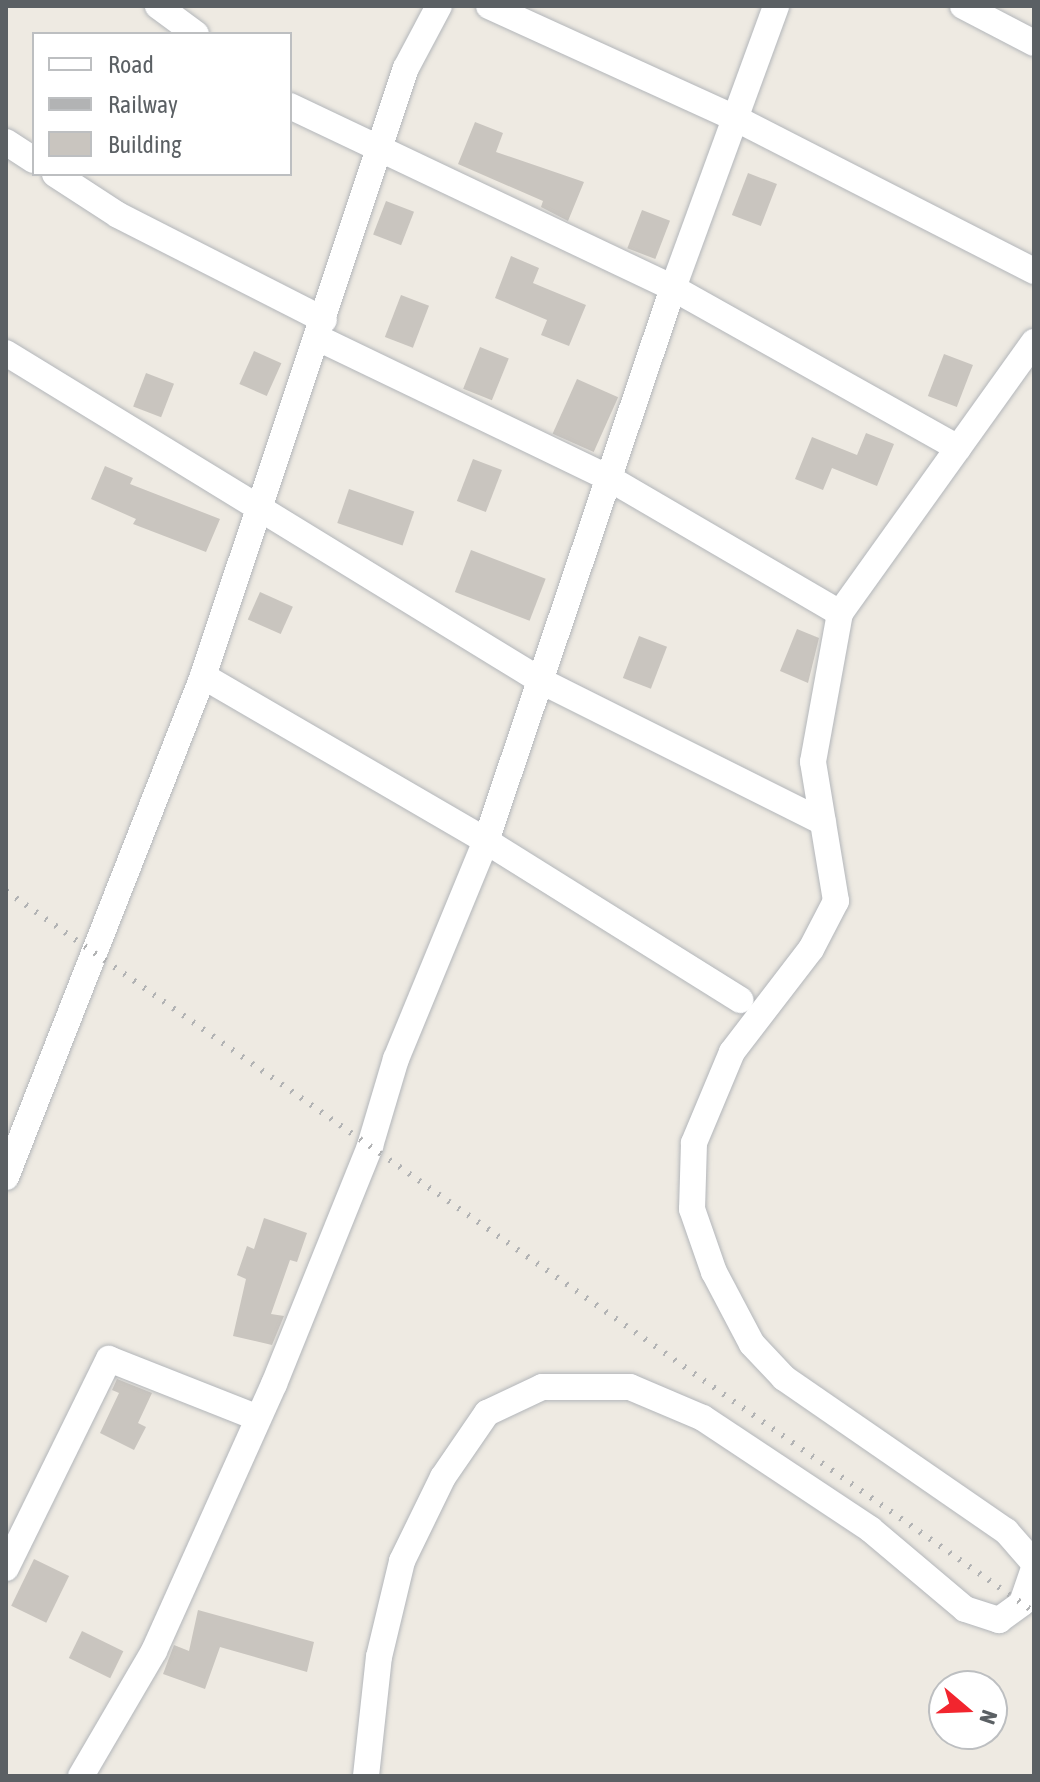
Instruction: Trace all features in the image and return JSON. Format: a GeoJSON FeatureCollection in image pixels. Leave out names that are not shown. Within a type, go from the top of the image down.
{"type":"FeatureCollection","features":[{"type":"Feature","properties":{"kind":"street"},"geometry":{"type":"LineString","coordinates":[[158,6],[193,32]]}},
{"type":"Feature","properties":{"kind":"street"},"geometry":{"type":"LineString","coordinates":[[6,1177],[203,676],[261,513],[406,68],[439,6]]}},
{"type":"Feature","properties":{"kind":"street"},"geometry":{"type":"LineString","coordinates":[[489,6],[735,118],[1034,271]]}},
{"type":"Feature","properties":{"kind":"street"},"geometry":{"type":"LineString","coordinates":[[81,1776],[154,1651],[258,1418],[370,1146],[396,1059],[486,841],[543,682],[607,477],[776,6]]}},
{"type":"Feature","properties":{"kind":"street"},"geometry":{"type":"LineString","coordinates":[[963,6],[1034,43]]}},
{"type":"Feature","properties":{"kind":"street"},"geometry":{"type":"LineString","coordinates":[[292,107],[673,288],[958,448]]}},
{"type":"Feature","properties":{"kind":"street"},"geometry":{"type":"LineString","coordinates":[[6,142],[32,159]]}},
{"type":"Feature","properties":{"kind":"street"},"geometry":{"type":"LineString","coordinates":[[58,176],[118,215],[321,329],[607,477],[840,613]]}},
{"type":"Feature","properties":{"kind":"street"},"geometry":{"type":"LineString","coordinates":[[366,1776],[379,1657],[402,1561],[443,1477],[487,1413],[542,1387],[630,1387],[703,1418],[870,1529],[965,1609],[999,1620],[1022,1603],[1034,1566],[1006,1531],[784,1378],[752,1344],[714,1272],[692,1209],[694,1143],[732,1052],[811,949],[836,901],[813,762],[840,613],[1034,342]]}},
{"type":"Feature","properties":{"kind":"street"},"geometry":{"type":"LineString","coordinates":[[6,353],[261,513],[543,682],[823,822]]}},
{"type":"Feature","properties":{"kind":"street"},"geometry":{"type":"LineString","coordinates":[[203,676],[486,841],[740,1000]]}},
{"type":"Feature","properties":{"kind":"street"},"geometry":{"type":"LineString","coordinates":[[6,1568],[109,1359],[258,1418]]}},
{"type":"Feature","properties":{"kind":"building"},"geometry":{"type":"Polygon","coordinates":[[[475,122],[503,133],[496,152],[584,182],[568,221],[541,207],[543,201],[458,164],[475,122]]]}},
{"type":"Feature","properties":{"kind":"building"},"geometry":{"type":"Polygon","coordinates":[[[748,173],[777,184],[761,226],[732,215],[748,173]]]}},
{"type":"Feature","properties":{"kind":"building"},"geometry":{"type":"Polygon","coordinates":[[[386,201],[414,212],[401,245],[373,235],[386,201]]]}},
{"type":"Feature","properties":{"kind":"building"},"geometry":{"type":"Polygon","coordinates":[[[642,210],[670,221],[655,259],[627,248],[642,210]]]}},
{"type":"Feature","properties":{"kind":"building"},"geometry":{"type":"Polygon","coordinates":[[[511,256],[539,268],[533,283],[586,305],[569,346],[541,335],[547,320],[495,298],[511,256]]]}},
{"type":"Feature","properties":{"kind":"building"},"geometry":{"type":"Polygon","coordinates":[[[401,295],[429,306],[413,348],[385,337],[401,295]]]}},
{"type":"Feature","properties":{"kind":"building"},"geometry":{"type":"Polygon","coordinates":[[[480,347],[509,359],[492,400],[463,389],[480,347]]]}},
{"type":"Feature","properties":{"kind":"building"},"geometry":{"type":"Polygon","coordinates":[[[254,351],[281,363],[267,396],[239,384],[254,351]]]}},
{"type":"Feature","properties":{"kind":"building"},"geometry":{"type":"Polygon","coordinates":[[[944,354],[973,365],[957,407],[928,396],[944,354]]]}},
{"type":"Feature","properties":{"kind":"building"},"geometry":{"type":"Polygon","coordinates":[[[146,373],[174,384],[161,417],[133,407],[146,373]]]}},
{"type":"Feature","properties":{"kind":"building"},"geometry":{"type":"Polygon","coordinates":[[[577,379],[618,397],[594,452],[553,434],[577,379]]]}},
{"type":"Feature","properties":{"kind":"building"},"geometry":{"type":"Polygon","coordinates":[[[866,433],[894,444],[877,486],[832,468],[823,490],[795,479],[812,437],[857,455],[866,433]]]}},
{"type":"Feature","properties":{"kind":"building"},"geometry":{"type":"Polygon","coordinates":[[[473,459],[502,470],[486,512],[457,501],[473,459]]]}},
{"type":"Feature","properties":{"kind":"building"},"geometry":{"type":"Polygon","coordinates":[[[105,466],[133,478],[130,484],[220,519],[206,552],[133,524],[136,519],[91,499],[105,466]]]}},
{"type":"Feature","properties":{"kind":"building"},"geometry":{"type":"Polygon","coordinates":[[[349,489],[414,511],[403,546],[337,523],[349,489]]]}},
{"type":"Feature","properties":{"kind":"building"},"geometry":{"type":"Polygon","coordinates":[[[471,550],[546,579],[530,621],[455,592],[471,550]]]}},
{"type":"Feature","properties":{"kind":"building"},"geometry":{"type":"Polygon","coordinates":[[[260,592],[293,607],[281,634],[248,619],[260,592]]]}},
{"type":"Feature","properties":{"kind":"building"},"geometry":{"type":"Polygon","coordinates":[[[797,629],[819,638],[808,683],[780,671],[797,629]]]}},
{"type":"Feature","properties":{"kind":"building"},"geometry":{"type":"Polygon","coordinates":[[[639,636],[667,647],[651,689],[623,678],[639,636]]]}},
{"type":"Feature","properties":{"kind":"building"},"geometry":{"type":"Polygon","coordinates":[[[264,1218],[307,1233],[297,1262],[290,1260],[271,1314],[284,1316],[272,1345],[233,1336],[246,1279],[237,1275],[247,1246],[254,1249],[264,1218]]]}},
{"type":"Feature","properties":{"kind":"building"},"geometry":{"type":"Polygon","coordinates":[[[117,1379],[152,1393],[138,1423],[146,1427],[134,1450],[100,1433],[119,1393],[112,1390],[117,1379]]]}},
{"type":"Feature","properties":{"kind":"building"},"geometry":{"type":"Polygon","coordinates":[[[34,1559],[69,1576],[46,1623],[11,1606],[34,1559]]]}},
{"type":"Feature","properties":{"kind":"building"},"geometry":{"type":"Polygon","coordinates":[[[198,1610],[314,1642],[307,1672],[220,1647],[205,1689],[163,1674],[174,1645],[189,1651],[198,1610]]]}},
{"type":"Feature","properties":{"kind":"building"},"geometry":{"type":"Polygon","coordinates":[[[82,1631],[123,1651],[110,1678],[69,1658],[82,1631]]]}},
{"type":"Feature","properties":{"kind":"railway"},"geometry":{"type":"LineString","coordinates":[[6,891],[1034,1612]]}}]}
